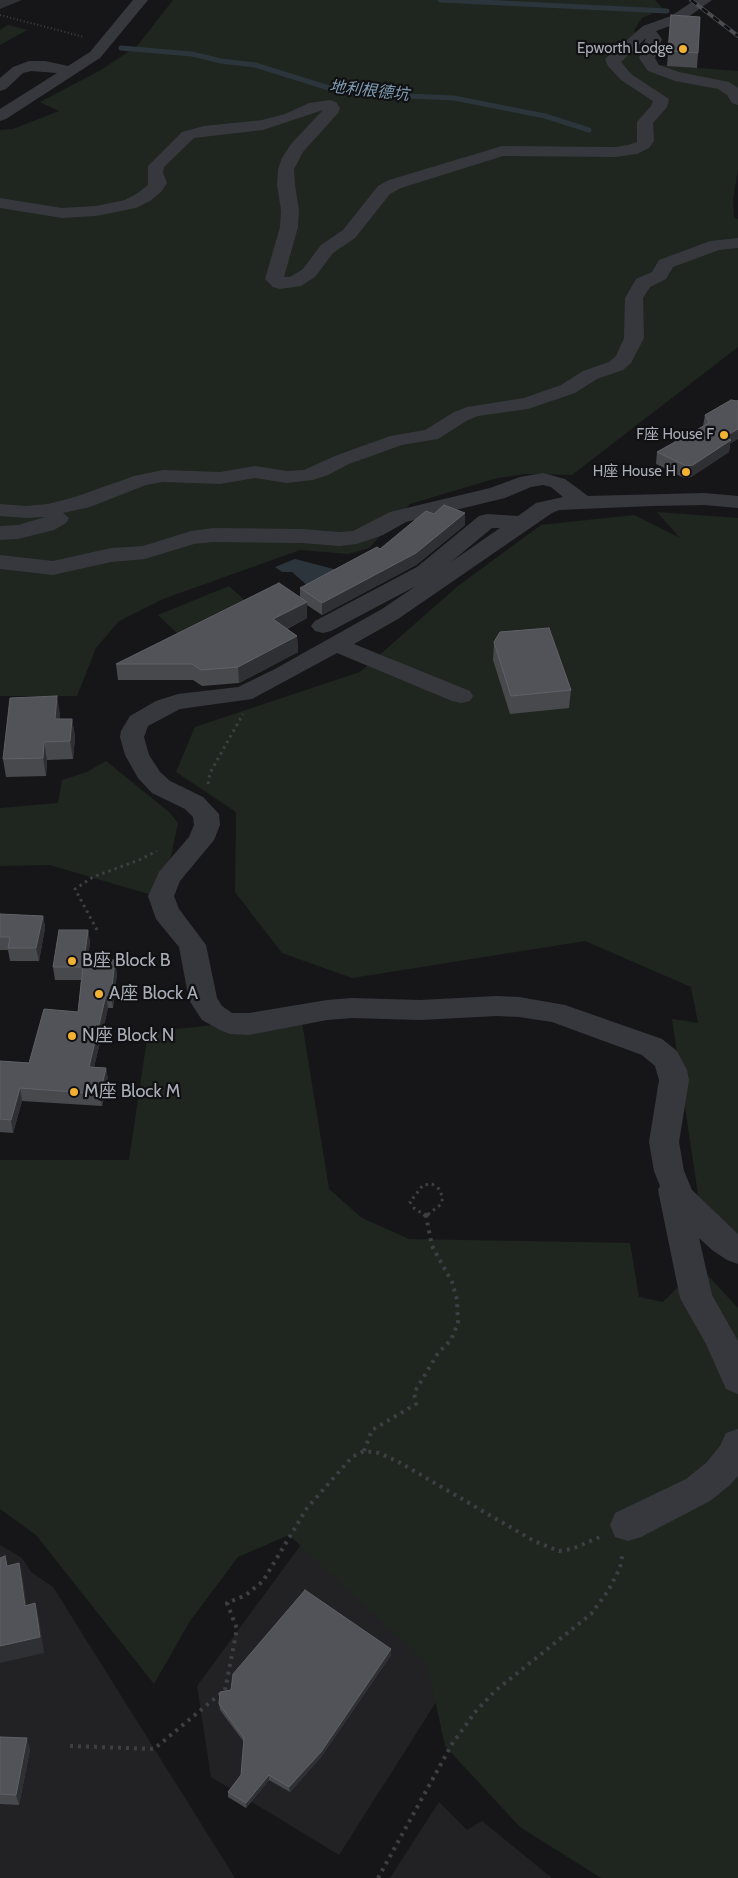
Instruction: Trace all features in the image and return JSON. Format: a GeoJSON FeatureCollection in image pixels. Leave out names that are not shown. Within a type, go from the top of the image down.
{"type":"FeatureCollection","features":[{"type":"Feature","properties":{"kind":"street"},"geometry":{"type":"LineString","coordinates":[[0,116],[71,71],[102,48],[141,0]]}},
{"type":"Feature","properties":{"kind":"street"},"geometry":{"type":"LineString","coordinates":[[0,202],[62,213],[96,211],[130,204],[144,197],[155,188],[158,183],[154,173],[155,168],[186,137],[204,131],[263,125],[291,117],[315,106],[330,105],[332,108],[328,117],[297,148],[288,164],[286,181],[290,210],[289,227],[274,279],[280,283],[294,282],[310,273],[327,249],[349,234],[364,212],[384,190],[395,184],[502,151],[615,152],[641,146],[646,141],[645,122],[659,107],[661,99],[632,82],[612,61],[621,50],[644,32],[656,25],[676,19],[705,0]]}},
{"type":"Feature","properties":{"kind":"street"},"geometry":{"type":"LineString","coordinates":[[644,32],[650,34],[654,39],[647,58],[651,66],[669,74],[723,85],[734,92],[738,100]]}},
{"type":"Feature","properties":{"kind":"street"},"geometry":{"type":"LineString","coordinates":[[0,86],[18,70],[25,67],[44,66],[71,71]]}},
{"type":"Feature","properties":{"kind":"street"},"geometry":{"type":"LineString","coordinates":[[0,510],[44,511],[104,496],[141,480],[163,476],[216,478],[257,472],[283,477],[306,476],[318,473],[342,460],[376,450],[397,440],[431,434],[471,412],[524,404],[568,389],[590,375],[616,366],[624,359],[634,338],[634,298],[642,284],[660,275],[665,264],[713,246],[738,243]]}},
{"type":"Feature","properties":{"kind":"street"},"geometry":{"type":"LineString","coordinates":[[0,562],[53,568],[111,555],[145,552],[190,538],[214,535],[302,536],[339,539],[357,537],[375,530],[398,516],[496,493],[527,481],[543,480],[558,483],[583,503]]}},
{"type":"Feature","properties":{"kind":"street"},"geometry":{"type":"LineString","coordinates":[[0,533],[18,532],[46,525],[74,510],[98,503],[107,497],[104,496]]}},
{"type":"Feature","properties":{"kind":"street"},"geometry":{"type":"LineString","coordinates":[[738,502],[704,499],[558,504],[544,508],[390,614],[329,635],[283,674],[243,694],[178,702],[145,716],[133,731],[137,755],[151,778],[161,787],[194,803],[206,814],[207,825],[201,840],[168,878],[161,896],[166,912],[192,945],[200,989],[208,1009],[222,1020],[240,1024],[260,1023],[327,1010],[352,1008],[420,1010],[504,1006],[537,1008],[570,1017],[641,1042],[652,1047],[667,1059],[674,1080],[664,1142],[696,1298],[720,1338],[738,1379]]}},
{"type":"Feature","properties":{"kind":"street"},"geometry":{"type":"LineString","coordinates":[[329,635],[461,696]]}},
{"type":"Feature","properties":{"kind":"street"},"geometry":{"type":"LineString","coordinates":[[669,1171],[680,1197],[723,1241],[738,1251]]}},
{"type":"Feature","properties":{"kind":"street"},"geometry":{"type":"LineString","coordinates":[[628,1525],[698,1490],[718,1474],[733,1456],[738,1444]]}},
{"type":"Feature","properties":{"kind":"path"},"geometry":{"type":"LineString","coordinates":[[0,15],[85,37]]}},
{"type":"Feature","properties":{"kind":"path"},"geometry":{"type":"LineString","coordinates":[[210,773],[236,725]]}},
{"type":"Feature","properties":{"kind":"path"},"geometry":{"type":"LineString","coordinates":[[97,930],[75,890],[93,877],[140,860],[164,847]]}},
{"type":"Feature","properties":{"kind":"path"},"geometry":{"type":"LineString","coordinates":[[364,1451],[372,1430],[416,1404],[414,1393],[438,1353],[451,1340],[458,1323],[458,1300],[452,1282],[432,1246],[426,1216],[414,1208],[410,1202],[423,1185],[432,1184],[439,1189],[443,1198],[440,1205],[426,1216]]}},
{"type":"Feature","properties":{"kind":"path"},"geometry":{"type":"LineString","coordinates":[[225,1690],[237,1629],[227,1603],[246,1595],[263,1582],[307,1508],[352,1457],[364,1451],[380,1453],[397,1461],[534,1541],[559,1551],[572,1550],[628,1525]]}},
{"type":"Feature","properties":{"kind":"path"},"geometry":{"type":"LineString","coordinates":[[378,1878],[452,1744],[476,1711],[495,1691],[591,1614],[608,1590],[620,1568]]}},
{"type":"Feature","properties":{"kind":"path"},"geometry":{"type":"LineString","coordinates":[[70,1746],[154,1749],[232,1686]]}},
{"type":"Feature","properties":{"kind":"shaded area"},"geometry":{"type":"Polygon","coordinates":[[[173,0],[655,0],[663,9],[642,18],[634,30],[646,64],[738,71],[738,169],[733,200],[734,218],[738,219],[738,347],[572,475],[526,474],[497,478],[410,504],[369,548],[348,554],[300,550],[163,599],[119,621],[96,648],[77,696],[0,696],[0,130],[13,129],[59,111],[40,102],[101,70],[138,45],[173,0]]]}},
{"type":"Feature","properties":{"kind":"shaded area"},"geometry":{"type":"Polygon","coordinates":[[[8,25],[27,30],[0,45],[0,30],[8,25]]]}},
{"type":"Feature","properties":{"kind":"shaded area"},"geometry":{"type":"Polygon","coordinates":[[[657,512],[738,518],[738,1237],[700,1208],[672,1019],[698,1023],[691,987],[585,941],[352,978],[282,953],[235,892],[236,812],[176,772],[195,727],[360,672],[458,586],[541,525],[634,515],[680,538],[657,512]]]}},
{"type":"Feature","properties":{"kind":"shaded area"},"geometry":{"type":"Polygon","coordinates":[[[295,559],[345,572],[308,586],[292,572],[282,572],[275,567],[295,559]]]}},
{"type":"Feature","properties":{"kind":"shaded area"},"geometry":{"type":"Polygon","coordinates":[[[229,586],[250,605],[178,634],[158,615],[229,586]]]}},
{"type":"Feature","properties":{"kind":"shaded area"},"geometry":{"type":"Polygon","coordinates":[[[106,761],[169,812],[178,823],[162,898],[50,865],[0,866],[0,808],[58,803],[62,780],[87,772],[106,761]]]}},
{"type":"Feature","properties":{"kind":"shaded area"},"geometry":{"type":"Polygon","coordinates":[[[301,1016],[329,1189],[362,1218],[409,1239],[630,1243],[639,1297],[663,1302],[699,1266],[738,1308],[738,1878],[601,1878],[520,1827],[445,1746],[427,1663],[289,1535],[238,1557],[190,1621],[154,1684],[36,1535],[0,1509],[0,1160],[129,1160],[148,1032],[301,1016]]]}},
{"type":"Feature","properties":{"kind":"shaded area"},"geometry":{"type":"Polygon","coordinates":[[[314,1527],[478,1636],[339,1855],[211,1777],[197,1686],[314,1527]]]}},
{"type":"Feature","properties":{"kind":"shaded area"},"geometry":{"type":"Polygon","coordinates":[[[0,1545],[22,1558],[31,1572],[53,1587],[235,1878],[0,1878],[0,1545]]]}},
{"type":"Feature","properties":{"kind":"shaded area"},"geometry":{"type":"Polygon","coordinates":[[[439,1802],[467,1830],[482,1821],[552,1878],[390,1878],[439,1802]]]}},
{"type":"Feature","properties":{"kind":"building"},"geometry":{"type":"Polygon","coordinates":[[[671,15],[700,17],[698,53],[668,51],[671,15]]]}},
{"type":"Feature","properties":{"kind":"building"},"geometry":{"type":"Polygon","coordinates":[[[731,400],[738,400],[738,429],[724,437],[731,440],[693,465],[686,466],[657,452],[709,423],[705,415],[731,400]]]}},
{"type":"Feature","properties":{"kind":"building"},"geometry":{"type":"Polygon","coordinates":[[[444,505],[465,513],[416,553],[322,603],[300,588],[377,547],[380,549],[426,511],[434,514],[444,505]]]}},
{"type":"Feature","properties":{"kind":"building"},"geometry":{"type":"Polygon","coordinates":[[[279,583],[307,602],[273,619],[297,636],[238,667],[201,670],[192,664],[116,664],[279,583]]]}},
{"type":"Feature","properties":{"kind":"building"},"geometry":{"type":"Polygon","coordinates":[[[549,628],[571,690],[511,696],[494,642],[500,632],[549,628]]]}},
{"type":"Feature","properties":{"kind":"building"},"geometry":{"type":"Polygon","coordinates":[[[57,696],[55,719],[72,719],[70,741],[44,742],[43,758],[3,759],[10,698],[57,696]]]}},
{"type":"Feature","properties":{"kind":"building"},"geometry":{"type":"Polygon","coordinates":[[[0,914],[43,916],[36,948],[8,948],[10,937],[0,937],[0,914]]]}},
{"type":"Feature","properties":{"kind":"building"},"geometry":{"type":"Polygon","coordinates":[[[59,930],[88,930],[84,960],[115,960],[111,995],[106,995],[89,1067],[106,1068],[100,1094],[20,1088],[11,1120],[0,1119],[0,1061],[29,1063],[44,1009],[78,1012],[83,967],[53,967],[59,930]]]}},
{"type":"Feature","properties":{"kind":"building"},"geometry":{"type":"Polygon","coordinates":[[[5,1556],[7,1566],[19,1563],[25,1606],[35,1603],[40,1637],[0,1646],[0,1558],[5,1556]]]}},
{"type":"Feature","properties":{"kind":"building"},"geometry":{"type":"Polygon","coordinates":[[[305,1590],[391,1649],[321,1752],[289,1787],[269,1775],[246,1803],[228,1792],[241,1775],[244,1738],[219,1704],[220,1692],[231,1690],[233,1674],[305,1590]]]}},
{"type":"Feature","properties":{"kind":"building"},"geometry":{"type":"Polygon","coordinates":[[[0,1737],[27,1738],[16,1795],[0,1794],[0,1737]]]}},
{"type":"Feature","properties":{"kind":"waterway"},"geometry":{"type":"LineString","coordinates":[[440,0],[667,11]]}},
{"type":"Feature","properties":{"kind":"waterway","name":"地利根德坑"},"geometry":{"type":"LineString","coordinates":[[121,48],[192,54],[221,61],[255,65],[329,88],[382,95],[454,98],[545,116],[589,130]]}},
{"type":"Feature","properties":{"kind":"railway"},"geometry":{"type":"LineString","coordinates":[[691,0],[738,36]]}},
{"type":"Feature","properties":{"kind":"place","name":"Epworth Lodge"},"geometry":{"type":"Point","coordinates":[683,49]}},
{"type":"Feature","properties":{"kind":"place","name":"F座 House F"},"geometry":{"type":"Point","coordinates":[724,435]}},
{"type":"Feature","properties":{"kind":"place","name":"H座 House H"},"geometry":{"type":"Point","coordinates":[686,472]}},
{"type":"Feature","properties":{"kind":"place","name":"B座 Block B"},"geometry":{"type":"Point","coordinates":[72,961]}},
{"type":"Feature","properties":{"kind":"place","name":"A座 Block A"},"geometry":{"type":"Point","coordinates":[99,994]}},
{"type":"Feature","properties":{"kind":"place","name":"N座 Block N"},"geometry":{"type":"Point","coordinates":[72,1036]}},
{"type":"Feature","properties":{"kind":"place","name":"M座 Block M"},"geometry":{"type":"Point","coordinates":[74,1092]}}]}
